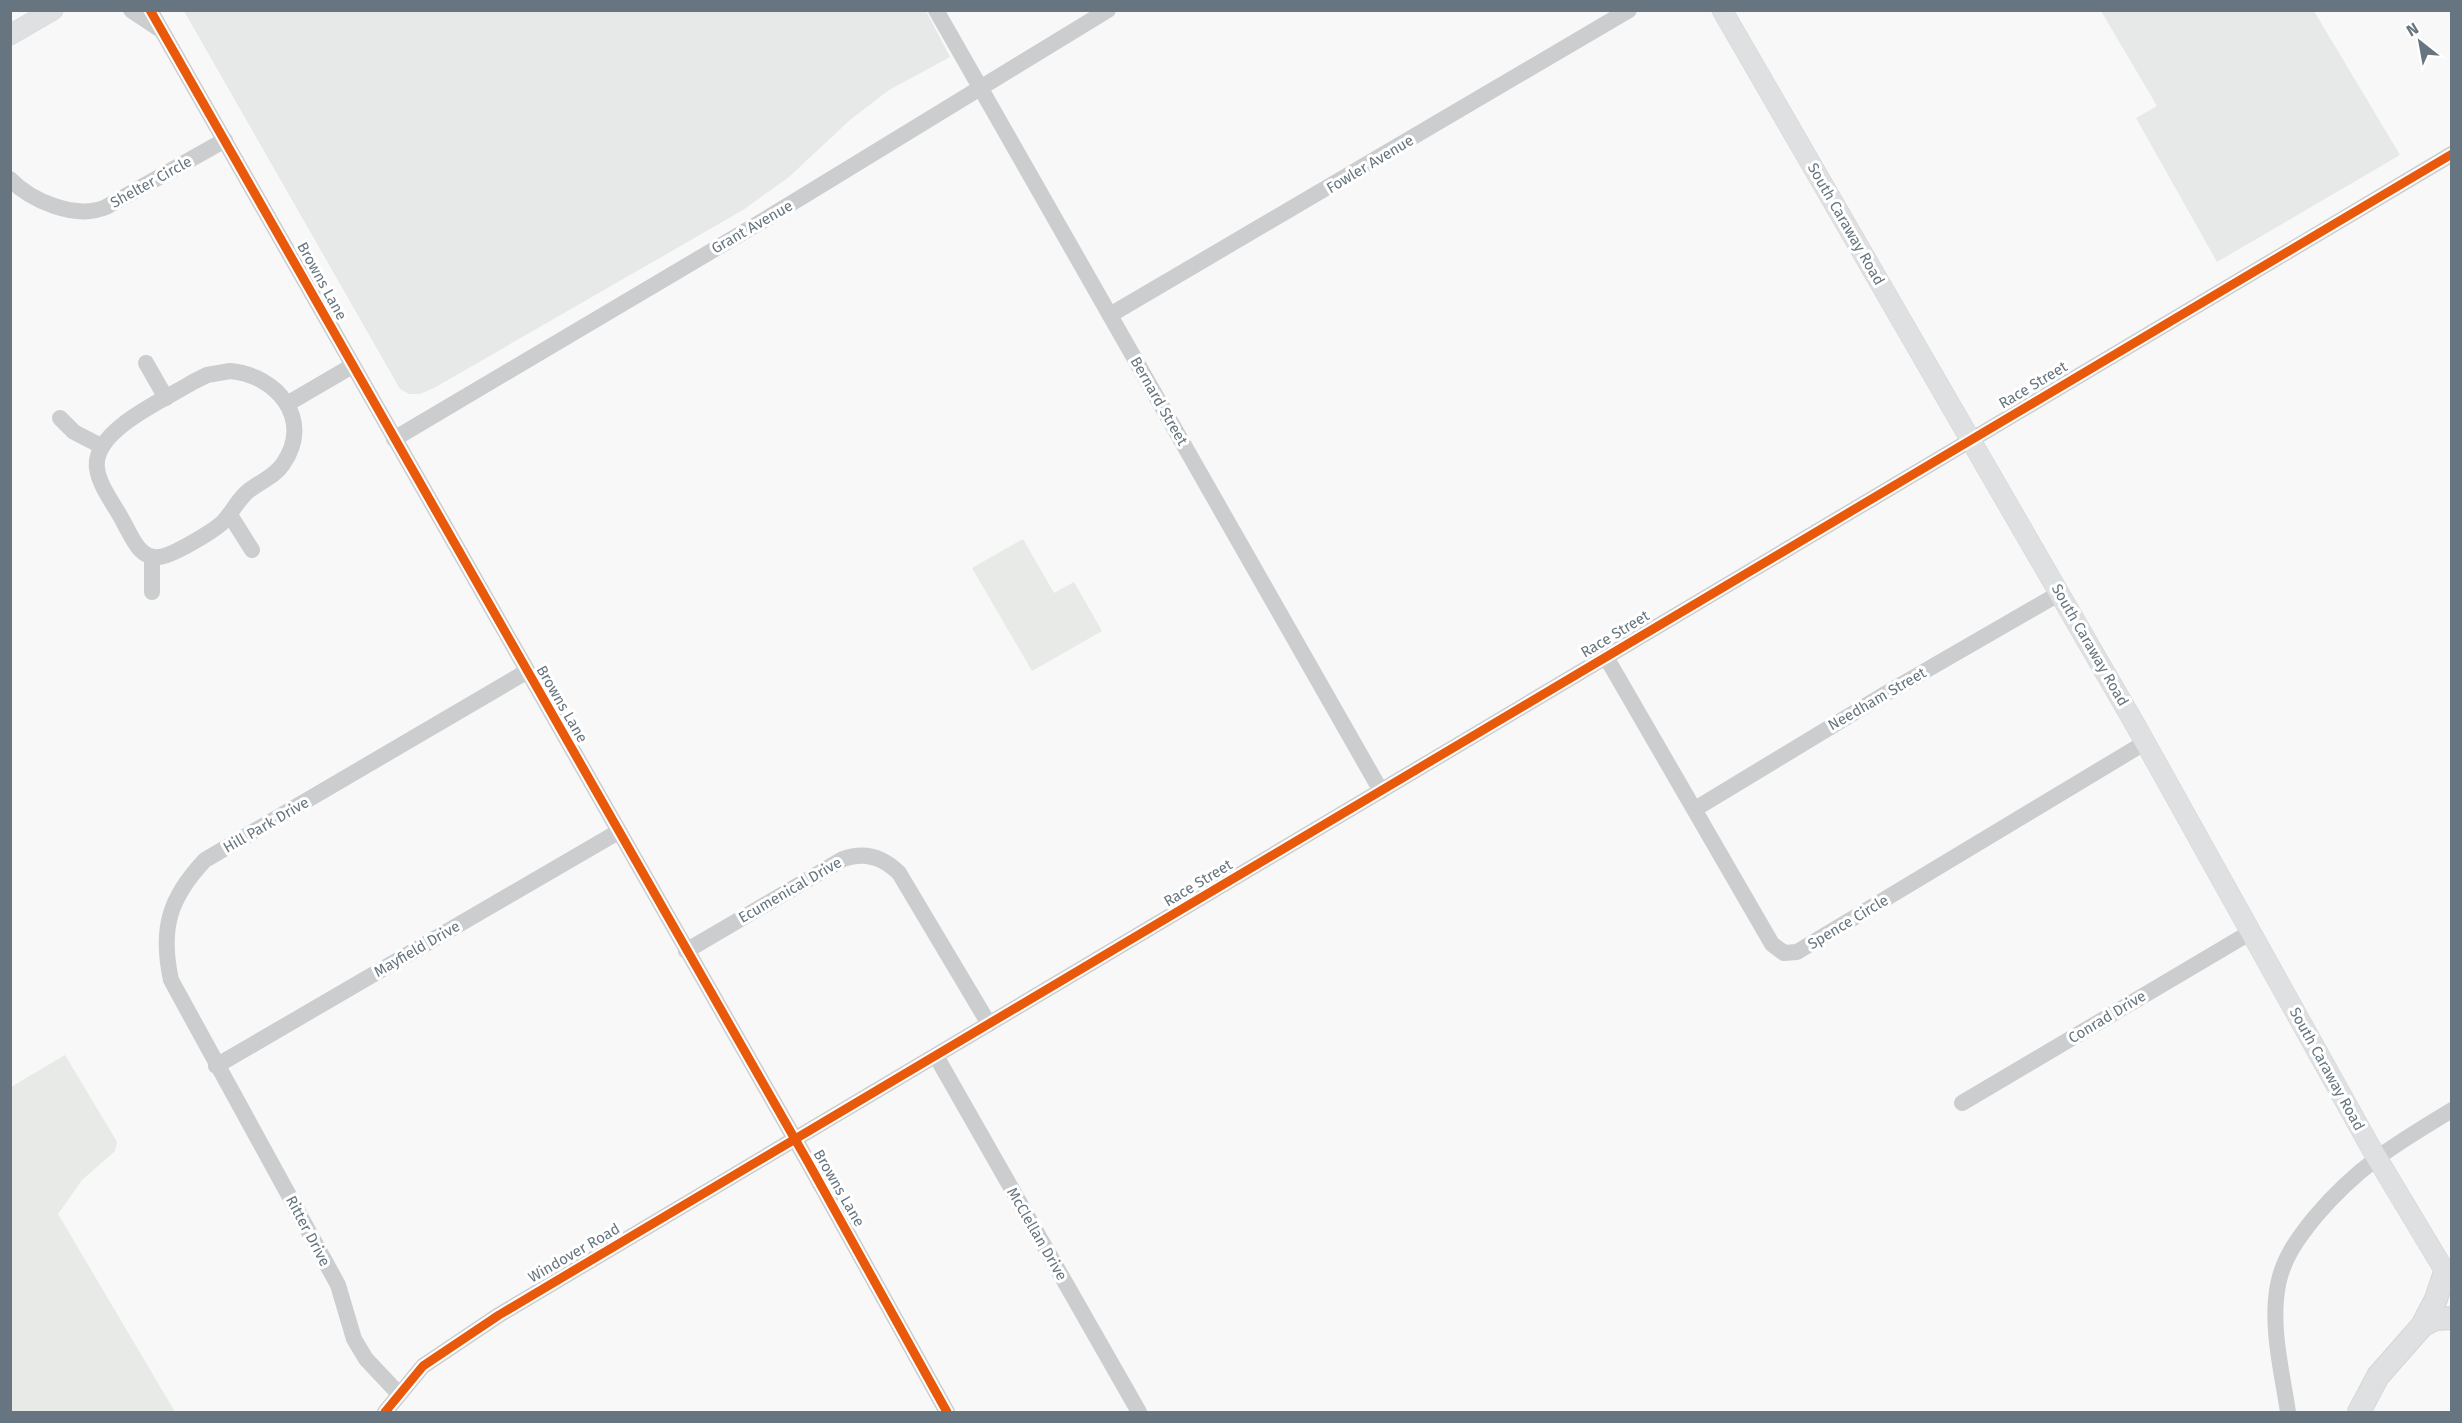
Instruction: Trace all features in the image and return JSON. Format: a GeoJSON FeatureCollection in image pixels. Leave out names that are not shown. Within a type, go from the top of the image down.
{"type":"FeatureCollection","features":[{"type":"Feature","properties":{"kind":"highway"},"geometry":{"type":"LineString","coordinates":[[2359,1413],[2378,1376],[2422,1326],[2449,1276]]}},
{"type":"Feature","properties":{"kind":"highway"},"geometry":{"type":"LineString","coordinates":[[2422,1326],[2435,1319],[2451,1318]]}},
{"type":"Feature","properties":{"kind":"main road"},"geometry":{"type":"LineString","coordinates":[[10,35],[52,10]]}},
{"type":"Feature","properties":{"kind":"main road","name":"South Caraway Road"},"geometry":{"type":"LineString","coordinates":[[1722,10],[2146,742],[2376,1157],[2449,1276]]}},
{"type":"Feature","properties":{"kind":"street"},"geometry":{"type":"LineString","coordinates":[[131,10],[162,31]]}},
{"type":"Feature","properties":{"kind":"street","name":"Browns Lane"},"geometry":{"type":"LineString","coordinates":[[150,10],[795,1140],[947,1413]]}},
{"type":"Feature","properties":{"kind":"street"},"geometry":{"type":"LineString","coordinates":[[162,10],[162,31]]}},
{"type":"Feature","properties":{"kind":"street","name":"Bernard Street"},"geometry":{"type":"LineString","coordinates":[[936,10],[1381,791]]}},
{"type":"Feature","properties":{"kind":"street","name":"Grant Avenue"},"geometry":{"type":"LineString","coordinates":[[394,439],[980,90],[1108,10]]}},
{"type":"Feature","properties":{"kind":"street","name":"Fowler Avenue"},"geometry":{"type":"LineString","coordinates":[[1110,315],[1629,10]]}},
{"type":"Feature","properties":{"kind":"street","name":"Shelter Circle"},"geometry":{"type":"LineString","coordinates":[[10,179],[22,192],[34,198],[73,210],[91,211],[106,207],[225,140]]}},
{"type":"Feature","properties":{"kind":"street","name":"Race Street"},"geometry":{"type":"LineString","coordinates":[[795,1140],[2451,154]]}},
{"type":"Feature","properties":{"kind":"street"},"geometry":{"type":"LineString","coordinates":[[146,363],[166,398]]}},
{"type":"Feature","properties":{"kind":"street"},"geometry":{"type":"LineString","coordinates":[[287,404],[352,366]]}},
{"type":"Feature","properties":{"kind":"street"},"geometry":{"type":"LineString","coordinates":[[230,371],[245,373],[263,380],[275,388],[287,404],[293,421],[292,446],[276,474],[245,493],[230,515],[219,525],[166,556],[152,557],[139,549],[99,476],[97,459],[101,446],[114,430],[207,375],[230,371]]}},
{"type":"Feature","properties":{"kind":"street"},"geometry":{"type":"LineString","coordinates":[[60,418],[74,432],[101,446]]}},
{"type":"Feature","properties":{"kind":"street"},"geometry":{"type":"LineString","coordinates":[[230,515],[252,550]]}},
{"type":"Feature","properties":{"kind":"street"},"geometry":{"type":"LineString","coordinates":[[152,557],[152,592]]}},
{"type":"Feature","properties":{"kind":"street","name":"Needham Street"},"geometry":{"type":"LineString","coordinates":[[1695,809],[1844,718],[2060,593]]}},
{"type":"Feature","properties":{"kind":"street","name":"Spence Circle"},"geometry":{"type":"LineString","coordinates":[[1606,657],[1772,944],[1781,952],[1790,954],[1797,952],[2146,742]]}},
{"type":"Feature","properties":{"kind":"street","name":"Hill Park Drive"},"geometry":{"type":"LineString","coordinates":[[216,1066],[171,980],[164,951],[167,921],[189,877],[205,860],[526,672]]}},
{"type":"Feature","properties":{"kind":"street","name":"Mayfield Drive"},"geometry":{"type":"LineString","coordinates":[[216,1066],[618,832]]}},
{"type":"Feature","properties":{"kind":"street","name":"Ecumenical Drive"},"geometry":{"type":"LineString","coordinates":[[686,951],[843,859],[868,855],[889,863],[899,873],[989,1024]]}},
{"type":"Feature","properties":{"kind":"street","name":"Conrad Drive"},"geometry":{"type":"LineString","coordinates":[[1962,1103],[2251,932]]}},
{"type":"Feature","properties":{"kind":"street","name":"McClellan Drive"},"geometry":{"type":"LineString","coordinates":[[936,1056],[1139,1413]]}},
{"type":"Feature","properties":{"kind":"street","name":"Ritter Drive"},"geometry":{"type":"LineString","coordinates":[[216,1066],[338,1285],[354,1339],[366,1359],[398,1393]]}},
{"type":"Feature","properties":{"kind":"street"},"geometry":{"type":"LineString","coordinates":[[2288,1413],[2275,1322],[2277,1285],[2285,1259],[2296,1239],[2331,1198],[2376,1157],[2451,1110]]}},
{"type":"Feature","properties":{"kind":"street","name":"Windover Road"},"geometry":{"type":"LineString","coordinates":[[385,1413],[398,1393],[435,1356],[488,1322],[795,1140]]}},
{"type":"Feature","properties":{"kind":"shaded area"},"geometry":{"type":"Polygon","coordinates":[[[184,11],[926,11],[950,57],[889,90],[850,120],[789,177],[743,210],[434,388],[420,394],[409,394],[400,389],[184,11]]]}},
{"type":"Feature","properties":{"kind":"shaded area"},"geometry":{"type":"Polygon","coordinates":[[[2101,11],[2314,11],[2400,155],[2217,262],[2136,118],[2157,106],[2101,11]]]}},
{"type":"Feature","properties":{"kind":"shaded area"},"geometry":{"type":"Polygon","coordinates":[[[1023,539],[1054,593],[1074,582],[1102,631],[1032,671],[972,568],[1023,539]]]}},
{"type":"Feature","properties":{"kind":"shaded area"},"geometry":{"type":"Polygon","coordinates":[[[65,1055],[117,1142],[115,1151],[82,1180],[58,1214],[175,1412],[11,1412],[11,1087],[65,1055]]]}},
{"type":"Feature","properties":{"kind":"cycle path"},"geometry":{"type":"LineString","coordinates":[[150,10],[808,1162],[947,1412]]}},
{"type":"Feature","properties":{"kind":"cycle path"},"geometry":{"type":"LineString","coordinates":[[385,1412],[423,1366],[499,1315],[2452,154]]}}]}
